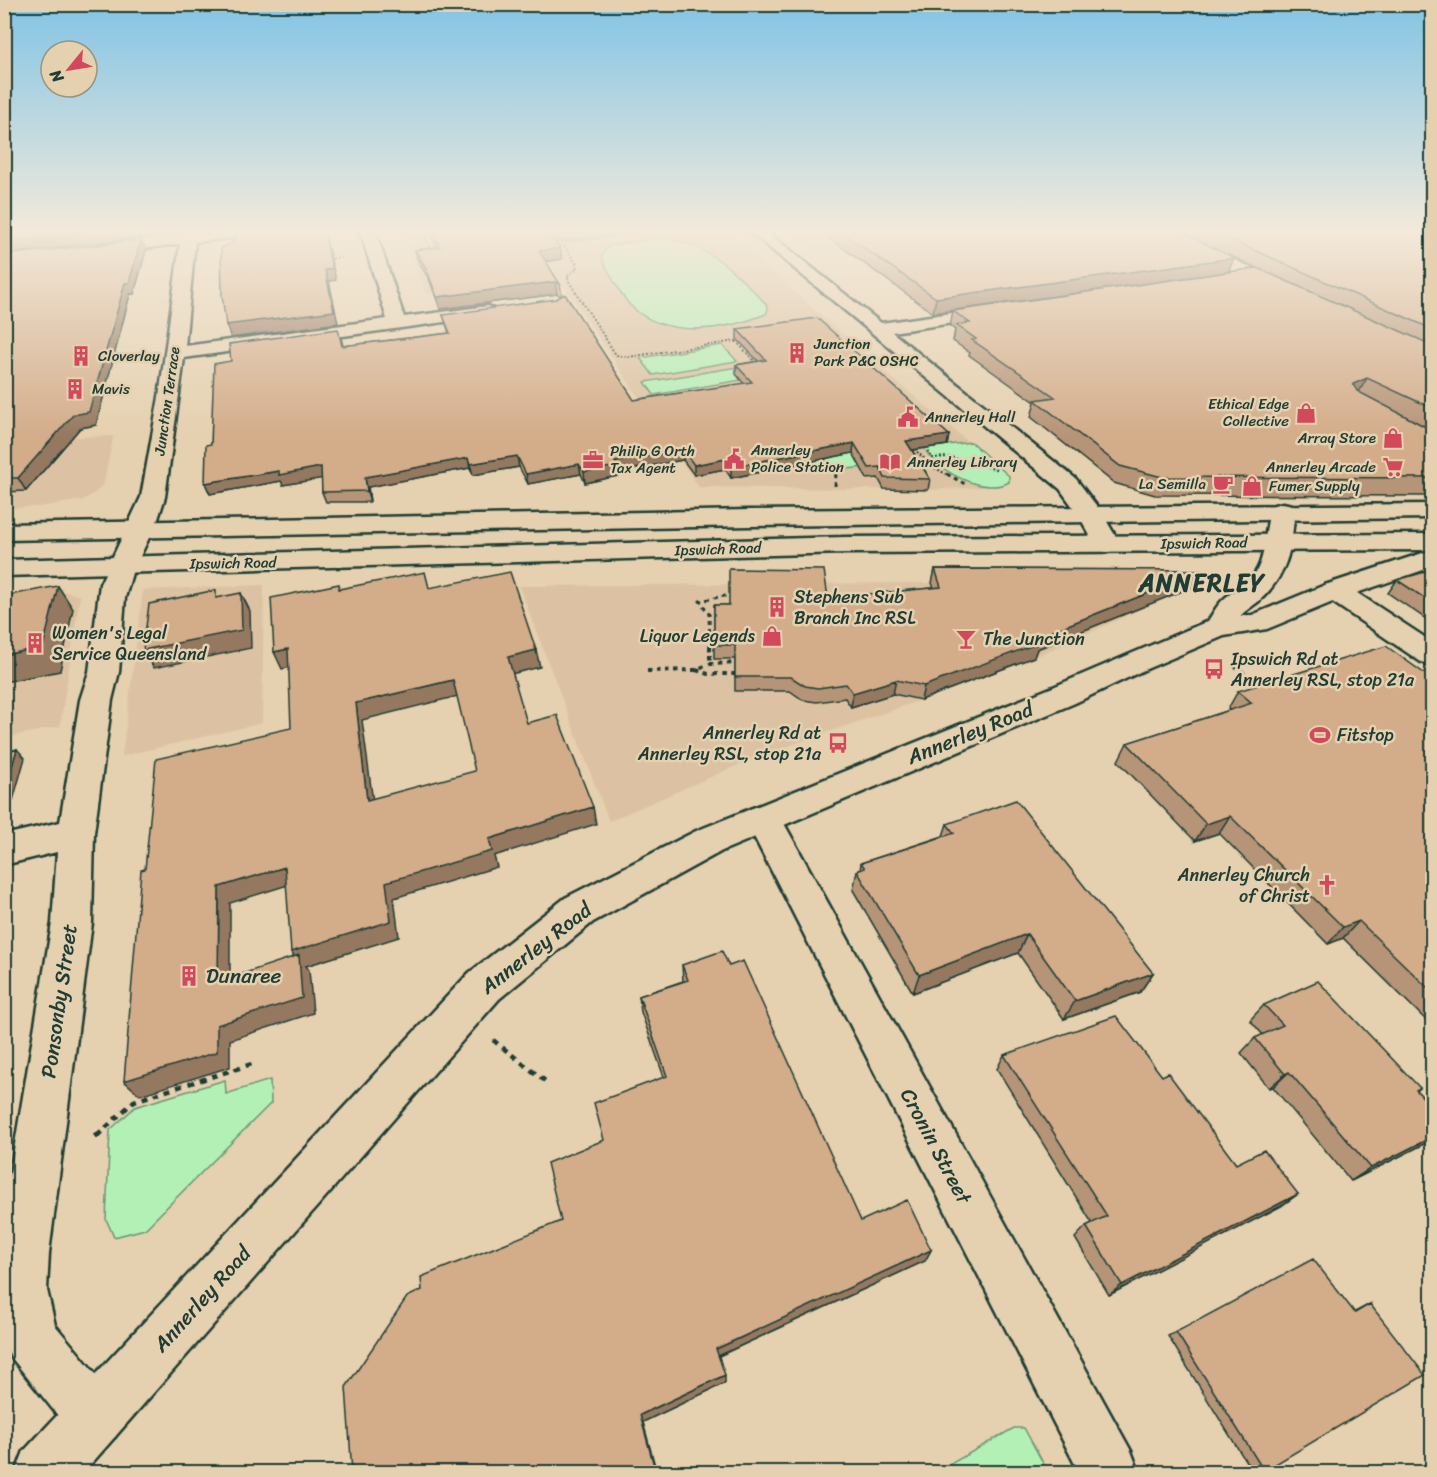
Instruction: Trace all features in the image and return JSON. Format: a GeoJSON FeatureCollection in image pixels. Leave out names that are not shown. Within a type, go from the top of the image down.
{"type":"FeatureCollection","features":[{"type":"Feature","properties":{"kind":"main road","name":"Junction Terrace"},"geometry":{"type":"LineString","coordinates":[[121,564],[140,529],[153,497],[181,299]]}},
{"type":"Feature","properties":{"kind":"main road"},"geometry":{"type":"LineString","coordinates":[[389,299],[397,324]]}},
{"type":"Feature","properties":{"kind":"main road"},"geometry":{"type":"LineString","coordinates":[[839,299],[1068,484],[1090,513],[1107,544]]}},
{"type":"Feature","properties":{"kind":"main road"},"geometry":{"type":"LineString","coordinates":[[1283,299],[1292,302],[1288,299]]}},
{"type":"Feature","properties":{"kind":"main road"},"geometry":{"type":"LineString","coordinates":[[175,353],[510,308]]}},
{"type":"Feature","properties":{"kind":"main road"},"geometry":{"type":"LineString","coordinates":[[877,330],[1010,310]]}},
{"type":"Feature","properties":{"kind":"main road","name":"Ipswich Road"},"geometry":{"type":"LineString","coordinates":[[4,532],[1283,510],[1432,511]]}},
{"type":"Feature","properties":{"kind":"main road","name":"Annerley Road"},"geometry":{"type":"LineString","coordinates":[[1218,628],[1231,608],[1249,595],[1271,570],[1279,543],[1283,510]]}},
{"type":"Feature","properties":{"kind":"main road","name":"Ipswich Road"},"geometry":{"type":"LineString","coordinates":[[4,568],[845,546],[1432,542]]}},
{"type":"Feature","properties":{"kind":"main road","name":"Annerley Road"},"geometry":{"type":"LineString","coordinates":[[45,1473],[484,986],[579,910],[709,841],[1218,628],[1257,623],[1335,591],[1432,558]]}},
{"type":"Feature","properties":{"kind":"main road","name":"Ponsonby Street"},"geometry":{"type":"LineString","coordinates":[[95,1417],[30,1338],[21,1290],[23,1253],[72,923],[76,832],[96,700],[104,681],[112,594],[121,564]]}},
{"type":"Feature","properties":{"kind":"main road"},"geometry":{"type":"LineString","coordinates":[[1335,591],[1432,655]]}},
{"type":"Feature","properties":{"kind":"main road","name":"Cronin Street"},"geometry":{"type":"LineString","coordinates":[[763,819],[1110,1473]]}},
{"type":"Feature","properties":{"kind":"main road"},"geometry":{"type":"LineString","coordinates":[[4,850],[76,832]]}},
{"type":"Feature","properties":{"kind":"path"},"geometry":{"type":"LineString","coordinates":[[580,299],[616,355],[625,354],[628,357],[750,339]]}},
{"type":"Feature","properties":{"kind":"path"},"geometry":{"type":"LineString","coordinates":[[736,341],[763,370]]}},
{"type":"Feature","properties":{"kind":"path"},"geometry":{"type":"LineString","coordinates":[[915,449],[921,458],[968,486],[957,486]]}},
{"type":"Feature","properties":{"kind":"path"},"geometry":{"type":"LineString","coordinates":[[828,451],[825,459],[836,468],[836,488]]}},
{"type":"Feature","properties":{"kind":"path"},"geometry":{"type":"LineString","coordinates":[[928,451],[932,458],[958,458],[1001,470]]}},
{"type":"Feature","properties":{"kind":"path"},"geometry":{"type":"LineString","coordinates":[[913,458],[921,458]]}},
{"type":"Feature","properties":{"kind":"path"},"geometry":{"type":"LineString","coordinates":[[710,663],[709,614],[700,601],[729,596]]}},
{"type":"Feature","properties":{"kind":"path"},"geometry":{"type":"LineString","coordinates":[[647,671],[695,669],[710,663],[746,663]]}},
{"type":"Feature","properties":{"kind":"path"},"geometry":{"type":"LineString","coordinates":[[1234,665],[1265,691],[1254,694]]}},
{"type":"Feature","properties":{"kind":"path"},"geometry":{"type":"LineString","coordinates":[[695,669],[708,674],[735,674]]}},
{"type":"Feature","properties":{"kind":"path"},"geometry":{"type":"LineString","coordinates":[[497,1044],[549,1084]]}},
{"type":"Feature","properties":{"kind":"path"},"geometry":{"type":"LineString","coordinates":[[95,1137],[134,1101],[252,1065]]}},
{"type":"Feature","properties":{"kind":"shaded area"},"geometry":{"type":"Polygon","coordinates":[[[573,299],[803,299],[1009,476],[1009,482],[1002,486],[928,490],[699,487],[573,299]]]}},
{"type":"Feature","properties":{"kind":"shaded area"},"geometry":{"type":"Polygon","coordinates":[[[113,436],[104,483],[96,492],[83,500],[38,507],[5,508],[4,439],[113,436]]]}},
{"type":"Feature","properties":{"kind":"shaded area"},"geometry":{"type":"Polygon","coordinates":[[[1144,583],[1160,601],[1034,657],[921,700],[759,756],[609,821],[519,586],[1144,583]]]}},
{"type":"Feature","properties":{"kind":"shaded area"},"geometry":{"type":"Polygon","coordinates":[[[264,585],[262,723],[122,756],[143,590],[264,585]]]}},
{"type":"Feature","properties":{"kind":"shaded area"},"geometry":{"type":"Polygon","coordinates":[[[67,592],[80,596],[60,726],[5,738],[4,594],[67,592]]]}},
{"type":"Feature","properties":{"kind":"green space"},"geometry":{"type":"Polygon","coordinates":[[[626,299],[761,299],[768,309],[766,314],[733,325],[696,329],[662,324],[632,307],[626,299]]]}},
{"type":"Feature","properties":{"kind":"green space"},"geometry":{"type":"Polygon","coordinates":[[[722,345],[737,361],[653,375],[640,358],[722,345]]]}},
{"type":"Feature","properties":{"kind":"green space"},"geometry":{"type":"Polygon","coordinates":[[[756,364],[736,374],[741,380],[654,395],[645,382],[756,364]]]}},
{"type":"Feature","properties":{"kind":"green space"},"geometry":{"type":"Polygon","coordinates":[[[971,442],[1009,476],[1009,482],[999,486],[987,486],[962,479],[939,465],[924,448],[971,442]]]}},
{"type":"Feature","properties":{"kind":"green space"},"geometry":{"type":"Polygon","coordinates":[[[856,444],[871,466],[843,469],[816,467],[814,461],[856,444]]]}},
{"type":"Feature","properties":{"kind":"green space"},"geometry":{"type":"Polygon","coordinates":[[[225,1080],[226,1094],[270,1080],[271,1103],[145,1229],[114,1237],[106,1219],[110,1130],[135,1107],[225,1080]]]}},
{"type":"Feature","properties":{"kind":"green space"},"geometry":{"type":"Polygon","coordinates":[[[1014,1428],[1024,1428],[1048,1472],[947,1472],[945,1467],[1014,1428]]]}},
{"type":"Feature","properties":{"kind":"building"},"geometry":{"type":"Polygon","coordinates":[[[4,299],[121,299],[89,412],[73,415],[18,478],[4,478],[4,299]]]}},
{"type":"Feature","properties":{"kind":"building"},"geometry":{"type":"Polygon","coordinates":[[[223,299],[331,299],[334,311],[226,325],[223,299]]]}},
{"type":"Feature","properties":{"kind":"building"},"geometry":{"type":"Polygon","coordinates":[[[568,299],[634,400],[752,382],[736,365],[766,360],[737,329],[817,318],[949,435],[906,441],[930,479],[885,478],[880,467],[869,468],[854,443],[731,467],[725,459],[694,465],[683,450],[615,462],[617,466],[584,472],[579,464],[526,474],[517,456],[470,464],[468,458],[365,477],[367,491],[322,492],[321,467],[279,475],[279,471],[205,483],[206,445],[211,444],[214,364],[231,361],[229,344],[338,329],[342,346],[450,333],[443,315],[568,299]]]}},
{"type":"Feature","properties":{"kind":"building"},"geometry":{"type":"Polygon","coordinates":[[[1038,299],[1327,299],[1432,345],[1432,408],[1367,378],[1353,384],[1357,391],[1432,428],[1432,478],[1162,477],[1120,466],[1035,400],[1055,397],[972,340],[976,339],[956,325],[970,323],[953,311],[1038,299]]]}},
{"type":"Feature","properties":{"kind":"building"},"geometry":{"type":"Polygon","coordinates":[[[1364,299],[1432,299],[1432,329],[1364,299]]]}},
{"type":"Feature","properties":{"kind":"building"},"geometry":{"type":"Polygon","coordinates":[[[729,569],[824,570],[828,598],[941,587],[935,569],[1206,570],[1035,638],[1039,643],[924,686],[896,680],[853,693],[846,684],[818,688],[805,686],[791,677],[735,677],[735,645],[714,645],[714,605],[729,605],[729,569]]]}},
{"type":"Feature","properties":{"kind":"building"},"geometry":{"type":"Polygon","coordinates":[[[1432,570],[1432,603],[1397,580],[1432,570]]]}},
{"type":"Feature","properties":{"kind":"building"},"geometry":{"type":"Polygon","coordinates":[[[425,572],[429,588],[510,572],[536,650],[508,657],[527,723],[557,715],[593,807],[489,839],[492,851],[386,882],[391,921],[291,952],[285,867],[219,887],[218,982],[299,955],[302,998],[217,1025],[217,1052],[124,1081],[141,870],[145,869],[156,759],[291,728],[288,649],[274,652],[271,598],[339,584],[339,589],[425,572]],[[453,680],[356,703],[367,800],[475,771],[453,680]]]}},
{"type":"Feature","properties":{"kind":"building"},"geometry":{"type":"Polygon","coordinates":[[[58,586],[43,647],[4,655],[4,596],[58,586]]]}},
{"type":"Feature","properties":{"kind":"building"},"geometry":{"type":"Polygon","coordinates":[[[216,590],[216,598],[241,593],[242,630],[143,650],[149,604],[216,590]]]}},
{"type":"Feature","properties":{"kind":"building"},"geometry":{"type":"Polygon","coordinates":[[[1386,646],[1432,679],[1432,992],[1359,921],[1343,927],[1230,816],[1206,824],[1127,743],[1252,703],[1238,691],[1386,646]]]}},
{"type":"Feature","properties":{"kind":"building"},"geometry":{"type":"Polygon","coordinates":[[[17,749],[4,794],[4,752],[17,749]]]}},
{"type":"Feature","properties":{"kind":"building"},"geometry":{"type":"Polygon","coordinates":[[[1016,800],[1153,973],[1075,1001],[1027,934],[919,975],[857,871],[865,868],[861,863],[954,833],[947,824],[1016,800]]]}},
{"type":"Feature","properties":{"kind":"building"},"geometry":{"type":"Polygon","coordinates":[[[722,951],[729,966],[743,961],[861,1221],[907,1200],[931,1250],[716,1349],[725,1375],[640,1415],[656,1473],[352,1473],[346,1387],[407,1297],[422,1290],[421,1277],[561,1221],[547,1163],[604,1140],[594,1103],[667,1076],[639,996],[688,980],[682,965],[722,951]]]}},
{"type":"Feature","properties":{"kind":"building"},"geometry":{"type":"Polygon","coordinates":[[[1318,981],[1420,1088],[1416,1090],[1432,1107],[1432,1137],[1371,1168],[1289,1072],[1285,1074],[1255,1038],[1283,1025],[1264,1005],[1318,981]]]}},
{"type":"Feature","properties":{"kind":"building"},"geometry":{"type":"Polygon","coordinates":[[[1116,1016],[1162,1076],[1168,1073],[1236,1164],[1264,1150],[1298,1194],[1122,1285],[1086,1226],[1107,1216],[1004,1055],[1116,1016]]]}},
{"type":"Feature","properties":{"kind":"building"},"geometry":{"type":"Polygon","coordinates":[[[1313,1259],[1355,1313],[1370,1304],[1425,1375],[1264,1471],[1176,1332],[1313,1259]]]}},
{"type":"Feature","properties":{"kind":"place","name":"Junction Park P&C OSHC"},"geometry":{"type":"Point","coordinates":[797,353]}},
{"type":"Feature","properties":{"kind":"place","name":"Cloverlay"},"geometry":{"type":"Point","coordinates":[81,356]}},
{"type":"Feature","properties":{"kind":"place","name":"Mavis"},"geometry":{"type":"Point","coordinates":[75,389]}},
{"type":"Feature","properties":{"kind":"place","name":"Ethical Edge Collective"},"geometry":{"type":"Point","coordinates":[1306,413]}},
{"type":"Feature","properties":{"kind":"place","name":"Annerley Hall"},"geometry":{"type":"Point","coordinates":[908,417]}},
{"type":"Feature","properties":{"kind":"place","name":"Array Store"},"geometry":{"type":"Point","coordinates":[1393,438]}},
{"type":"Feature","properties":{"kind":"place","name":"Annerley Police Station"},"geometry":{"type":"Point","coordinates":[734,459]}},
{"type":"Feature","properties":{"kind":"place","name":"Philip G Orth Tax Agent"},"geometry":{"type":"Point","coordinates":[593,460]}},
{"type":"Feature","properties":{"kind":"place","name":"Annerley Library"},"geometry":{"type":"Point","coordinates":[890,462]}},
{"type":"Feature","properties":{"kind":"place","name":"Annerley Arcade"},"geometry":{"type":"Point","coordinates":[1393,467]}},
{"type":"Feature","properties":{"kind":"place","name":"La Semilla"},"geometry":{"type":"Point","coordinates":[1223,484]}},
{"type":"Feature","properties":{"kind":"place","name":"Fumer Supply"},"geometry":{"type":"Point","coordinates":[1252,486]}},
{"type":"Feature","properties":{"kind":"place","name":"Stephens Sub Branch Inc RSL"},"geometry":{"type":"Point","coordinates":[777,607]}},
{"type":"Feature","properties":{"kind":"place","name":"Liquor Legends"},"geometry":{"type":"Point","coordinates":[772,636]}},
{"type":"Feature","properties":{"kind":"place","name":"The Junction"},"geometry":{"type":"Point","coordinates":[966,639]}},
{"type":"Feature","properties":{"kind":"place","name":"Women's Legal Service Queensland"},"geometry":{"type":"Point","coordinates":[35,643]}},
{"type":"Feature","properties":{"kind":"place","name":"Ipswich Rd at Annerley RSL, stop 21a"},"geometry":{"type":"Point","coordinates":[1214,669]}},
{"type":"Feature","properties":{"kind":"place","name":"Fitstop"},"geometry":{"type":"Point","coordinates":[1320,735]}},
{"type":"Feature","properties":{"kind":"place","name":"Annerley Rd at Annerley RSL, stop 21a"},"geometry":{"type":"Point","coordinates":[838,743]}},
{"type":"Feature","properties":{"kind":"place","name":"Annerley Church of Christ"},"geometry":{"type":"Point","coordinates":[1327,885]}},
{"type":"Feature","properties":{"kind":"place","name":"Dunaree"},"geometry":{"type":"Point","coordinates":[189,976]}},
{"type":"Feature","properties":{"kind":"district","name":"ANNERLEY"},"geometry":{"type":"Point","coordinates":[1202,583]}}]}
